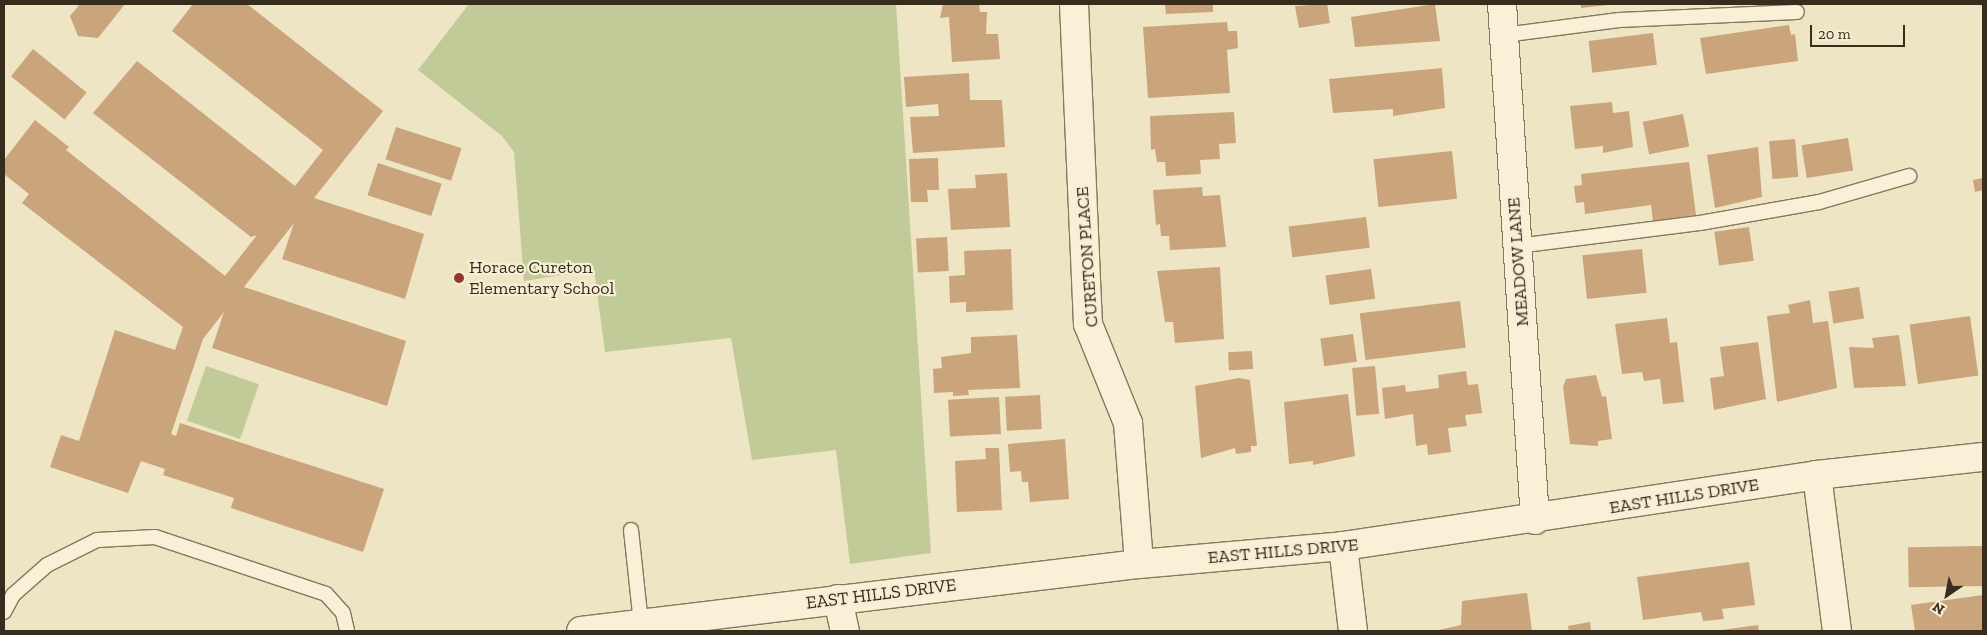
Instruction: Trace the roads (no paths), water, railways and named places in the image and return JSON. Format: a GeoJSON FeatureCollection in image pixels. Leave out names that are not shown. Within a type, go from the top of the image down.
{"type":"FeatureCollection","features":[{"type":"Feature","properties":{"kind":"street","name":"CURETON PLACE"},"geometry":{"type":"LineString","coordinates":[[1074,4],[1088,324],[1128,423],[1139,564]]}},
{"type":"Feature","properties":{"kind":"street","name":"MEADOW LANE"},"geometry":{"type":"LineString","coordinates":[[1502,4],[1535,520]]}},
{"type":"Feature","properties":{"kind":"street","name":"EAST HILLS DRIVE"},"geometry":{"type":"LineString","coordinates":[[582,631],[1139,564],[1343,546],[1535,520],[1817,476],[1983,457]]}},
{"type":"Feature","properties":{"kind":"street"},"geometry":{"type":"LineString","coordinates":[[1817,476],[1837,631]]}},
{"type":"Feature","properties":{"kind":"street"},"geometry":{"type":"LineString","coordinates":[[1343,546],[1354,631]]}},
{"type":"Feature","properties":{"kind":"street"},"geometry":{"type":"LineString","coordinates":[[838,599],[845,631]]}},
{"type":"Feature","properties":{"kind":"lane"},"geometry":{"type":"LineString","coordinates":[[1504,35],[1619,20],[1797,12]]}},
{"type":"Feature","properties":{"kind":"lane"},"geometry":{"type":"LineString","coordinates":[[1517,246],[1755,213],[1819,202],[1909,176]]}},
{"type":"Feature","properties":{"kind":"lane"},"geometry":{"type":"LineString","coordinates":[[631,530],[641,624]]}},
{"type":"Feature","properties":{"kind":"lane"},"geometry":{"type":"LineString","coordinates":[[4,612],[13,595],[47,565],[97,540],[155,537],[326,594],[343,613],[347,631]]}},
{"type":"Feature","properties":{"kind":"place","name":"Horace Cureton Elementary School"},"geometry":{"type":"Point","coordinates":[459,278]}}]}
